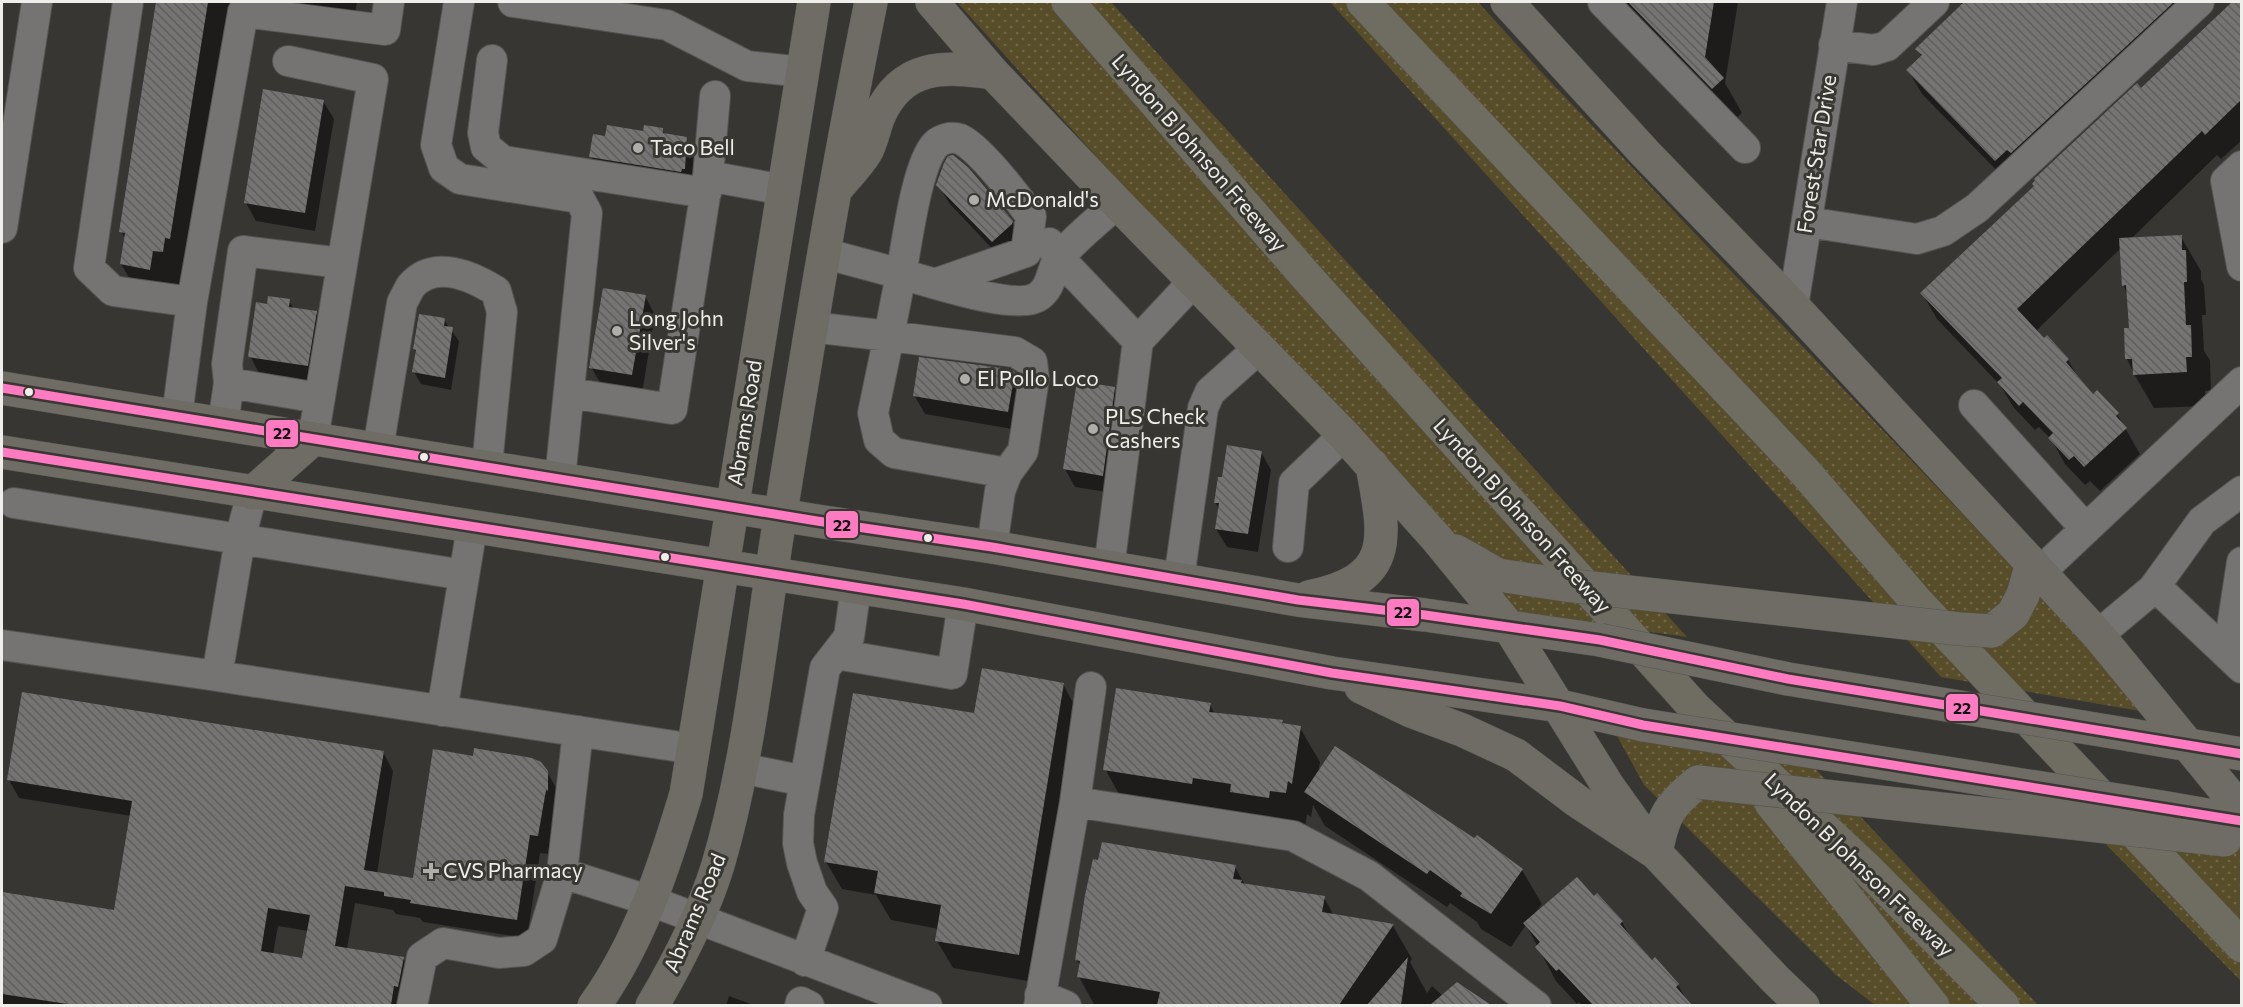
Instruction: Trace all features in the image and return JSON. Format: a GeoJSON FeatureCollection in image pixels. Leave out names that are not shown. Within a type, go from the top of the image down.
{"type":"FeatureCollection","features":[{"type":"Feature","properties":{"kind":"highway","name":"Lyndon B Johnson Freeway"},"geometry":{"type":"LineString","coordinates":[[1068,2],[1305,275],[1695,708],[1864,866],[2002,1005]]}},
{"type":"Feature","properties":{"kind":"highway"},"geometry":{"type":"LineString","coordinates":[[1363,2],[1805,472],[1917,602],[2241,946]]}},
{"type":"Feature","properties":{"kind":"highway"},"geometry":{"type":"LineString","coordinates":[[1695,708],[1933,1005]]}},
{"type":"Feature","properties":{"kind":"main road","name":"Abrams Road"},"geometry":{"type":"LineString","coordinates":[[594,1005],[622,960],[651,901],[683,804],[694,749],[814,2]]}},
{"type":"Feature","properties":{"kind":"main road","name":"Abrams Road"},"geometry":{"type":"LineString","coordinates":[[652,1005],[676,965],[717,868],[731,814],[823,253],[871,2]]}},
{"type":"Feature","properties":{"kind":"main road"},"geometry":{"type":"LineString","coordinates":[[1507,2],[1645,153],[1793,306],[2098,635],[2241,811]]}},
{"type":"Feature","properties":{"kind":"main road"},"geometry":{"type":"LineString","coordinates":[[942,9],[993,73],[1258,349],[1344,435],[1437,539],[1509,627],[1608,786],[1656,853],[1776,980],[1803,1005]]}},
{"type":"Feature","properties":{"kind":"main road"},"geometry":{"type":"LineString","coordinates":[[834,193],[867,151],[879,116],[890,94],[904,81],[920,73],[938,70],[959,69],[993,73]]}},
{"type":"Feature","properties":{"kind":"main road"},"geometry":{"type":"LineString","coordinates":[[2,388],[992,547],[1298,600],[1600,640],[1788,679],[2241,754]]}},
{"type":"Feature","properties":{"kind":"main road"},"geometry":{"type":"LineString","coordinates":[[252,493],[313,439]]}},
{"type":"Feature","properties":{"kind":"main road"},"geometry":{"type":"LineString","coordinates":[[2,452],[963,604],[1332,673],[1560,706],[1643,724],[2161,807],[2236,836]]}},
{"type":"Feature","properties":{"kind":"main road"},"geometry":{"type":"LineString","coordinates":[[1298,600],[1327,594],[1349,584],[1371,566],[1379,554],[1382,537],[1381,517],[1372,465]]}},
{"type":"Feature","properties":{"kind":"main road"},"geometry":{"type":"LineString","coordinates":[[1437,539],[1498,575],[1566,585],[1992,631],[2013,614],[2036,567]]}},
{"type":"Feature","properties":{"kind":"main road"},"geometry":{"type":"LineString","coordinates":[[1332,673],[1411,711],[1462,730],[1516,755],[1577,801],[1656,853]]}},
{"type":"Feature","properties":{"kind":"main road"},"geometry":{"type":"LineString","coordinates":[[1656,853],[1662,825],[1670,808],[1680,796],[1698,782],[2236,836]]}},
{"type":"Feature","properties":{"kind":"street"},"geometry":{"type":"LineString","coordinates":[[2,228],[37,2]]}},
{"type":"Feature","properties":{"kind":"street"},"geometry":{"type":"LineString","coordinates":[[128,2],[88,268],[113,291],[192,302]]}},
{"type":"Feature","properties":{"kind":"street"},"geometry":{"type":"LineString","coordinates":[[177,416],[192,302],[243,12],[385,30],[389,2]]}},
{"type":"Feature","properties":{"kind":"street"},"geometry":{"type":"LineString","coordinates":[[459,2],[436,145],[444,168],[460,179],[579,198],[588,213],[560,478]]}},
{"type":"Feature","properties":{"kind":"street"},"geometry":{"type":"LineString","coordinates":[[513,2],[618,9],[667,25],[747,66],[803,72]]}},
{"type":"Feature","properties":{"kind":"street"},"geometry":{"type":"LineString","coordinates":[[1603,2],[1745,148]]}},
{"type":"Feature","properties":{"kind":"street","name":"Forest Star Drive"},"geometry":{"type":"LineString","coordinates":[[1793,306],[1842,2]]}},
{"type":"Feature","properties":{"kind":"street"},"geometry":{"type":"LineString","coordinates":[[1834,45],[1874,50],[1887,46],[1934,2]]}},
{"type":"Feature","properties":{"kind":"street"},"geometry":{"type":"LineString","coordinates":[[1807,222],[1917,239],[1943,231],[1977,208],[2199,2]]}},
{"type":"Feature","properties":{"kind":"street"},"geometry":{"type":"LineString","coordinates":[[492,60],[483,133],[486,147],[503,161],[707,184],[784,190]]}},
{"type":"Feature","properties":{"kind":"street"},"geometry":{"type":"LineString","coordinates":[[288,61],[373,79],[313,439]]}},
{"type":"Feature","properties":{"kind":"street"},"geometry":{"type":"LineString","coordinates":[[569,393],[672,409],[707,184],[715,96]]}},
{"type":"Feature","properties":{"kind":"street"},"geometry":{"type":"LineString","coordinates":[[1007,473],[894,453],[879,440],[873,413],[918,184],[934,146],[943,139],[957,138],[971,146],[1019,199],[1059,258],[1138,341]]}},
{"type":"Feature","properties":{"kind":"street"},"geometry":{"type":"LineString","coordinates":[[2241,166],[2226,181],[2241,266]]}},
{"type":"Feature","properties":{"kind":"street"},"geometry":{"type":"LineString","coordinates":[[823,253],[901,274],[948,279],[1005,301],[1024,302],[1037,298],[1048,288],[1059,258],[1117,203]]}},
{"type":"Feature","properties":{"kind":"street"},"geometry":{"type":"LineString","coordinates":[[948,279],[1026,252],[1031,216]]}},
{"type":"Feature","properties":{"kind":"street"},"geometry":{"type":"LineString","coordinates":[[223,424],[229,383],[227,364],[243,251],[341,263]]}},
{"type":"Feature","properties":{"kind":"street"},"geometry":{"type":"LineString","coordinates":[[378,449],[402,303],[411,287],[423,275],[439,271],[459,274],[476,278],[496,291],[502,312],[486,466]]}},
{"type":"Feature","properties":{"kind":"street"},"geometry":{"type":"LineString","coordinates":[[1109,568],[1138,341],[1194,282]]}},
{"type":"Feature","properties":{"kind":"street"},"geometry":{"type":"LineString","coordinates":[[811,327],[1015,352],[1032,362],[1034,378],[1023,452],[1007,473],[1000,491],[992,547]]}},
{"type":"Feature","properties":{"kind":"street"},"geometry":{"type":"LineString","coordinates":[[1179,579],[1203,408],[1210,392],[1258,349]]}},
{"type":"Feature","properties":{"kind":"street"},"geometry":{"type":"LineString","coordinates":[[2036,567],[2086,529],[2241,382]]}},
{"type":"Feature","properties":{"kind":"street"},"geometry":{"type":"LineString","coordinates":[[229,383],[319,398]]}},
{"type":"Feature","properties":{"kind":"street"},"geometry":{"type":"LineString","coordinates":[[1974,405],[2086,529]]}},
{"type":"Feature","properties":{"kind":"street"},"geometry":{"type":"LineString","coordinates":[[1288,547],[1294,483],[1344,435]]}},
{"type":"Feature","properties":{"kind":"street"},"geometry":{"type":"LineString","coordinates":[[2098,635],[2156,586],[2202,521],[2241,491]]}},
{"type":"Feature","properties":{"kind":"street"},"geometry":{"type":"LineString","coordinates":[[217,676],[240,539],[252,493]]}},
{"type":"Feature","properties":{"kind":"street"},"geometry":{"type":"LineString","coordinates":[[14,503],[464,575]]}},
{"type":"Feature","properties":{"kind":"street"},"geometry":{"type":"LineString","coordinates":[[442,711],[472,527]]}},
{"type":"Feature","properties":{"kind":"street"},"geometry":{"type":"LineString","coordinates":[[2235,661],[2241,562]]}},
{"type":"Feature","properties":{"kind":"street"},"geometry":{"type":"LineString","coordinates":[[2156,586],[2235,661]]}},
{"type":"Feature","properties":{"kind":"street"},"geometry":{"type":"LineString","coordinates":[[805,961],[824,908],[812,892],[802,863],[798,843],[799,815],[825,668],[849,637],[855,587]]}},
{"type":"Feature","properties":{"kind":"street"},"geometry":{"type":"LineString","coordinates":[[836,654],[952,674],[963,604]]}},
{"type":"Feature","properties":{"kind":"street"},"geometry":{"type":"LineString","coordinates":[[2,645],[694,749]]}},
{"type":"Feature","properties":{"kind":"street"},"geometry":{"type":"LineString","coordinates":[[1048,1002],[1091,687]]}},
{"type":"Feature","properties":{"kind":"street"},"geometry":{"type":"LineString","coordinates":[[412,1005],[422,957],[443,943],[500,952],[524,951],[542,939],[562,873],[578,731]]}},
{"type":"Feature","properties":{"kind":"street"},"geometry":{"type":"LineString","coordinates":[[740,768],[805,781]]}},
{"type":"Feature","properties":{"kind":"street"},"geometry":{"type":"LineString","coordinates":[[1075,802],[1293,836],[1370,876],[1536,1005]]}},
{"type":"Feature","properties":{"kind":"street"},"geometry":{"type":"LineString","coordinates":[[562,873],[651,901],[805,961],[927,1005]]}},
{"type":"Feature","properties":{"kind":"street"},"geometry":{"type":"LineString","coordinates":[[800,1005],[801,1002],[809,1005]]}},
{"type":"Feature","properties":{"kind":"shaded area"},"geometry":{"type":"Polygon","coordinates":[[[957,2],[1111,2],[1687,637],[1507,612],[957,2]]]}},
{"type":"Feature","properties":{"kind":"shaded area"},"geometry":{"type":"Polygon","coordinates":[[[1330,2],[1478,2],[1545,76],[2152,713],[1941,677],[1330,2]]]}},
{"type":"Feature","properties":{"kind":"shaded area"},"geometry":{"type":"Polygon","coordinates":[[[1616,734],[1809,762],[2038,1005],[1875,1005],[1836,975],[1644,785],[1616,734]]]}},
{"type":"Feature","properties":{"kind":"shaded area"},"geometry":{"type":"Polygon","coordinates":[[[2065,803],[2226,824],[2241,843],[2241,981],[2065,803]]]}},
{"type":"Feature","properties":{"kind":"building"},"geometry":{"type":"Polygon","coordinates":[[[156,2],[208,2],[170,239],[165,238],[163,252],[153,251],[150,270],[120,264],[125,233],[119,232],[156,2]]]}},
{"type":"Feature","properties":{"kind":"building"},"geometry":{"type":"Polygon","coordinates":[[[1628,2],[1714,2],[1705,57],[1724,78],[1712,89],[1628,2]]]}},
{"type":"Feature","properties":{"kind":"building"},"geometry":{"type":"Polygon","coordinates":[[[1964,2],[2174,2],[2011,153],[2007,150],[1995,161],[1906,70],[1922,55],[1915,49],[1964,2]]]}},
{"type":"Feature","properties":{"kind":"building"},"geometry":{"type":"Polygon","coordinates":[[[2232,2],[2241,2],[2241,100],[2205,135],[2202,131],[2017,309],[2044,338],[2047,335],[2069,359],[2066,362],[2093,394],[2097,390],[2119,413],[2116,416],[2127,428],[2084,467],[2074,456],[2069,460],[2048,438],[2053,433],[2023,402],[2019,406],[1997,382],[2002,378],[1920,293],[2034,186],[2032,184],[2034,179],[2137,83],[2141,88],[2232,2]]]}},
{"type":"Feature","properties":{"kind":"building"},"geometry":{"type":"Polygon","coordinates":[[[263,89],[324,100],[305,213],[244,203],[263,89]]]}},
{"type":"Feature","properties":{"kind":"building","name":"Taco Bell"},"geometry":{"type":"Polygon","coordinates":[[[607,125],[643,131],[644,125],[663,128],[663,133],[687,137],[685,169],[681,172],[589,157],[593,134],[605,136],[607,125]]]}},
{"type":"Feature","properties":{"kind":"building","name":"McDonald's"},"geometry":{"type":"Polygon","coordinates":[[[953,155],[968,167],[1013,221],[992,242],[936,185],[944,163],[948,156],[953,155]]]}},
{"type":"Feature","properties":{"kind":"building"},"geometry":{"type":"Polygon","coordinates":[[[2182,235],[2182,250],[2186,250],[2187,282],[2184,282],[2186,325],[2191,325],[2192,357],[2186,357],[2187,372],[2133,375],[2132,359],[2125,359],[2124,328],[2129,328],[2126,285],[2122,286],[2119,238],[2182,235]]]}},
{"type":"Feature","properties":{"kind":"building","name":"Long John Silver's"},"geometry":{"type":"Polygon","coordinates":[[[603,288],[646,295],[632,375],[589,368],[603,288]]]}},
{"type":"Feature","properties":{"kind":"building"},"geometry":{"type":"Polygon","coordinates":[[[268,296],[290,299],[289,307],[317,311],[308,366],[248,357],[256,302],[267,304],[268,296]]]}},
{"type":"Feature","properties":{"kind":"building"},"geometry":{"type":"Polygon","coordinates":[[[419,314],[445,318],[444,326],[453,327],[445,378],[412,372],[419,314]]]}},
{"type":"Feature","properties":{"kind":"building","name":"El Pollo Loco"},"geometry":{"type":"Polygon","coordinates":[[[919,357],[1009,369],[1015,372],[1008,412],[913,396],[919,357]]]}},
{"type":"Feature","properties":{"kind":"building","name":"PLS Check Cashers"},"geometry":{"type":"Polygon","coordinates":[[[1077,381],[1115,387],[1103,476],[1063,469],[1077,381]]]}},
{"type":"Feature","properties":{"kind":"building"},"geometry":{"type":"Polygon","coordinates":[[[1227,445],[1262,451],[1248,534],[1215,529],[1219,503],[1214,503],[1218,477],[1222,477],[1227,445]]]}},
{"type":"Feature","properties":{"kind":"building"},"geometry":{"type":"Polygon","coordinates":[[[982,668],[1064,683],[1019,955],[935,941],[941,905],[874,893],[878,871],[824,862],[853,693],[974,713],[982,668]]]}},
{"type":"Feature","properties":{"kind":"building"},"geometry":{"type":"Polygon","coordinates":[[[1116,688],[1211,703],[1209,712],[1283,720],[1282,723],[1301,726],[1292,784],[1288,781],[1286,793],[1270,791],[1269,798],[1230,792],[1231,784],[1193,778],[1192,784],[1103,770],[1116,688]]]}},
{"type":"Feature","properties":{"kind":"building"},"geometry":{"type":"Polygon","coordinates":[[[22,692],[384,751],[364,870],[413,878],[433,749],[473,756],[474,748],[532,758],[541,762],[548,771],[548,791],[546,790],[538,836],[530,835],[517,920],[410,903],[411,900],[384,896],[384,892],[345,886],[335,946],[404,957],[398,987],[394,986],[391,1005],[74,1005],[2,994],[2,892],[114,910],[132,801],[7,780],[22,692]],[[268,908],[261,951],[302,958],[310,915],[268,908]]]}},
{"type":"Feature","properties":{"kind":"building"},"geometry":{"type":"Polygon","coordinates":[[[1335,746],[1474,838],[1477,835],[1523,869],[1491,914],[1460,896],[1462,893],[1430,870],[1427,874],[1304,792],[1335,746]]]}},
{"type":"Feature","properties":{"kind":"building"},"geometry":{"type":"Polygon","coordinates":[[[1102,842],[1236,865],[1233,879],[1242,880],[1241,883],[1325,896],[1322,912],[1394,924],[1339,1005],[1157,1005],[1160,992],[1077,977],[1080,961],[1075,960],[1085,895],[1093,859],[1098,860],[1102,842]]]}},
{"type":"Feature","properties":{"kind":"building"},"geometry":{"type":"Polygon","coordinates":[[[1577,877],[1594,896],[1597,893],[1623,921],[1620,924],[1652,960],[1655,957],[1679,984],[1676,987],[1692,1005],[1593,1005],[1559,969],[1556,971],[1535,947],[1540,942],[1523,923],[1577,877]]]}},
{"type":"Feature","properties":{"kind":"building"},"geometry":{"type":"Polygon","coordinates":[[[1408,957],[1401,1005],[1367,1005],[1408,957]]]}},
{"type":"Feature","properties":{"kind":"building"},"geometry":{"type":"Polygon","coordinates":[[[1457,982],[1491,1005],[1430,1005],[1457,982]]]}},
{"type":"Feature","properties":{"kind":"transit line","name":"22"},"geometry":{"type":"LineString","coordinates":[[2,388],[817,521],[992,547],[1298,600],[1425,615],[1600,640],[1788,679],[2242,754]]}},
{"type":"Feature","properties":{"kind":"transit line","name":"22"},"geometry":{"type":"LineString","coordinates":[[2,452],[963,604],[1332,673],[1560,706],[1643,725],[2242,821]]}},
{"type":"Feature","properties":{"kind":"place","name":"Taco Bell"},"geometry":{"type":"Point","coordinates":[638,148]}},
{"type":"Feature","properties":{"kind":"place","name":"McDonald's"},"geometry":{"type":"Point","coordinates":[974,200]}},
{"type":"Feature","properties":{"kind":"place","name":"Long John Silver's"},"geometry":{"type":"Point","coordinates":[617,331]}},
{"type":"Feature","properties":{"kind":"place","name":"El Pollo Loco"},"geometry":{"type":"Point","coordinates":[965,379]}},
{"type":"Feature","properties":{"kind":"place","name":"PLS Check Cashers"},"geometry":{"type":"Point","coordinates":[1093,429]}},
{"type":"Feature","properties":{"kind":"place","name":"CVS Pharmacy"},"geometry":{"type":"Point","coordinates":[431,871]}}]}
